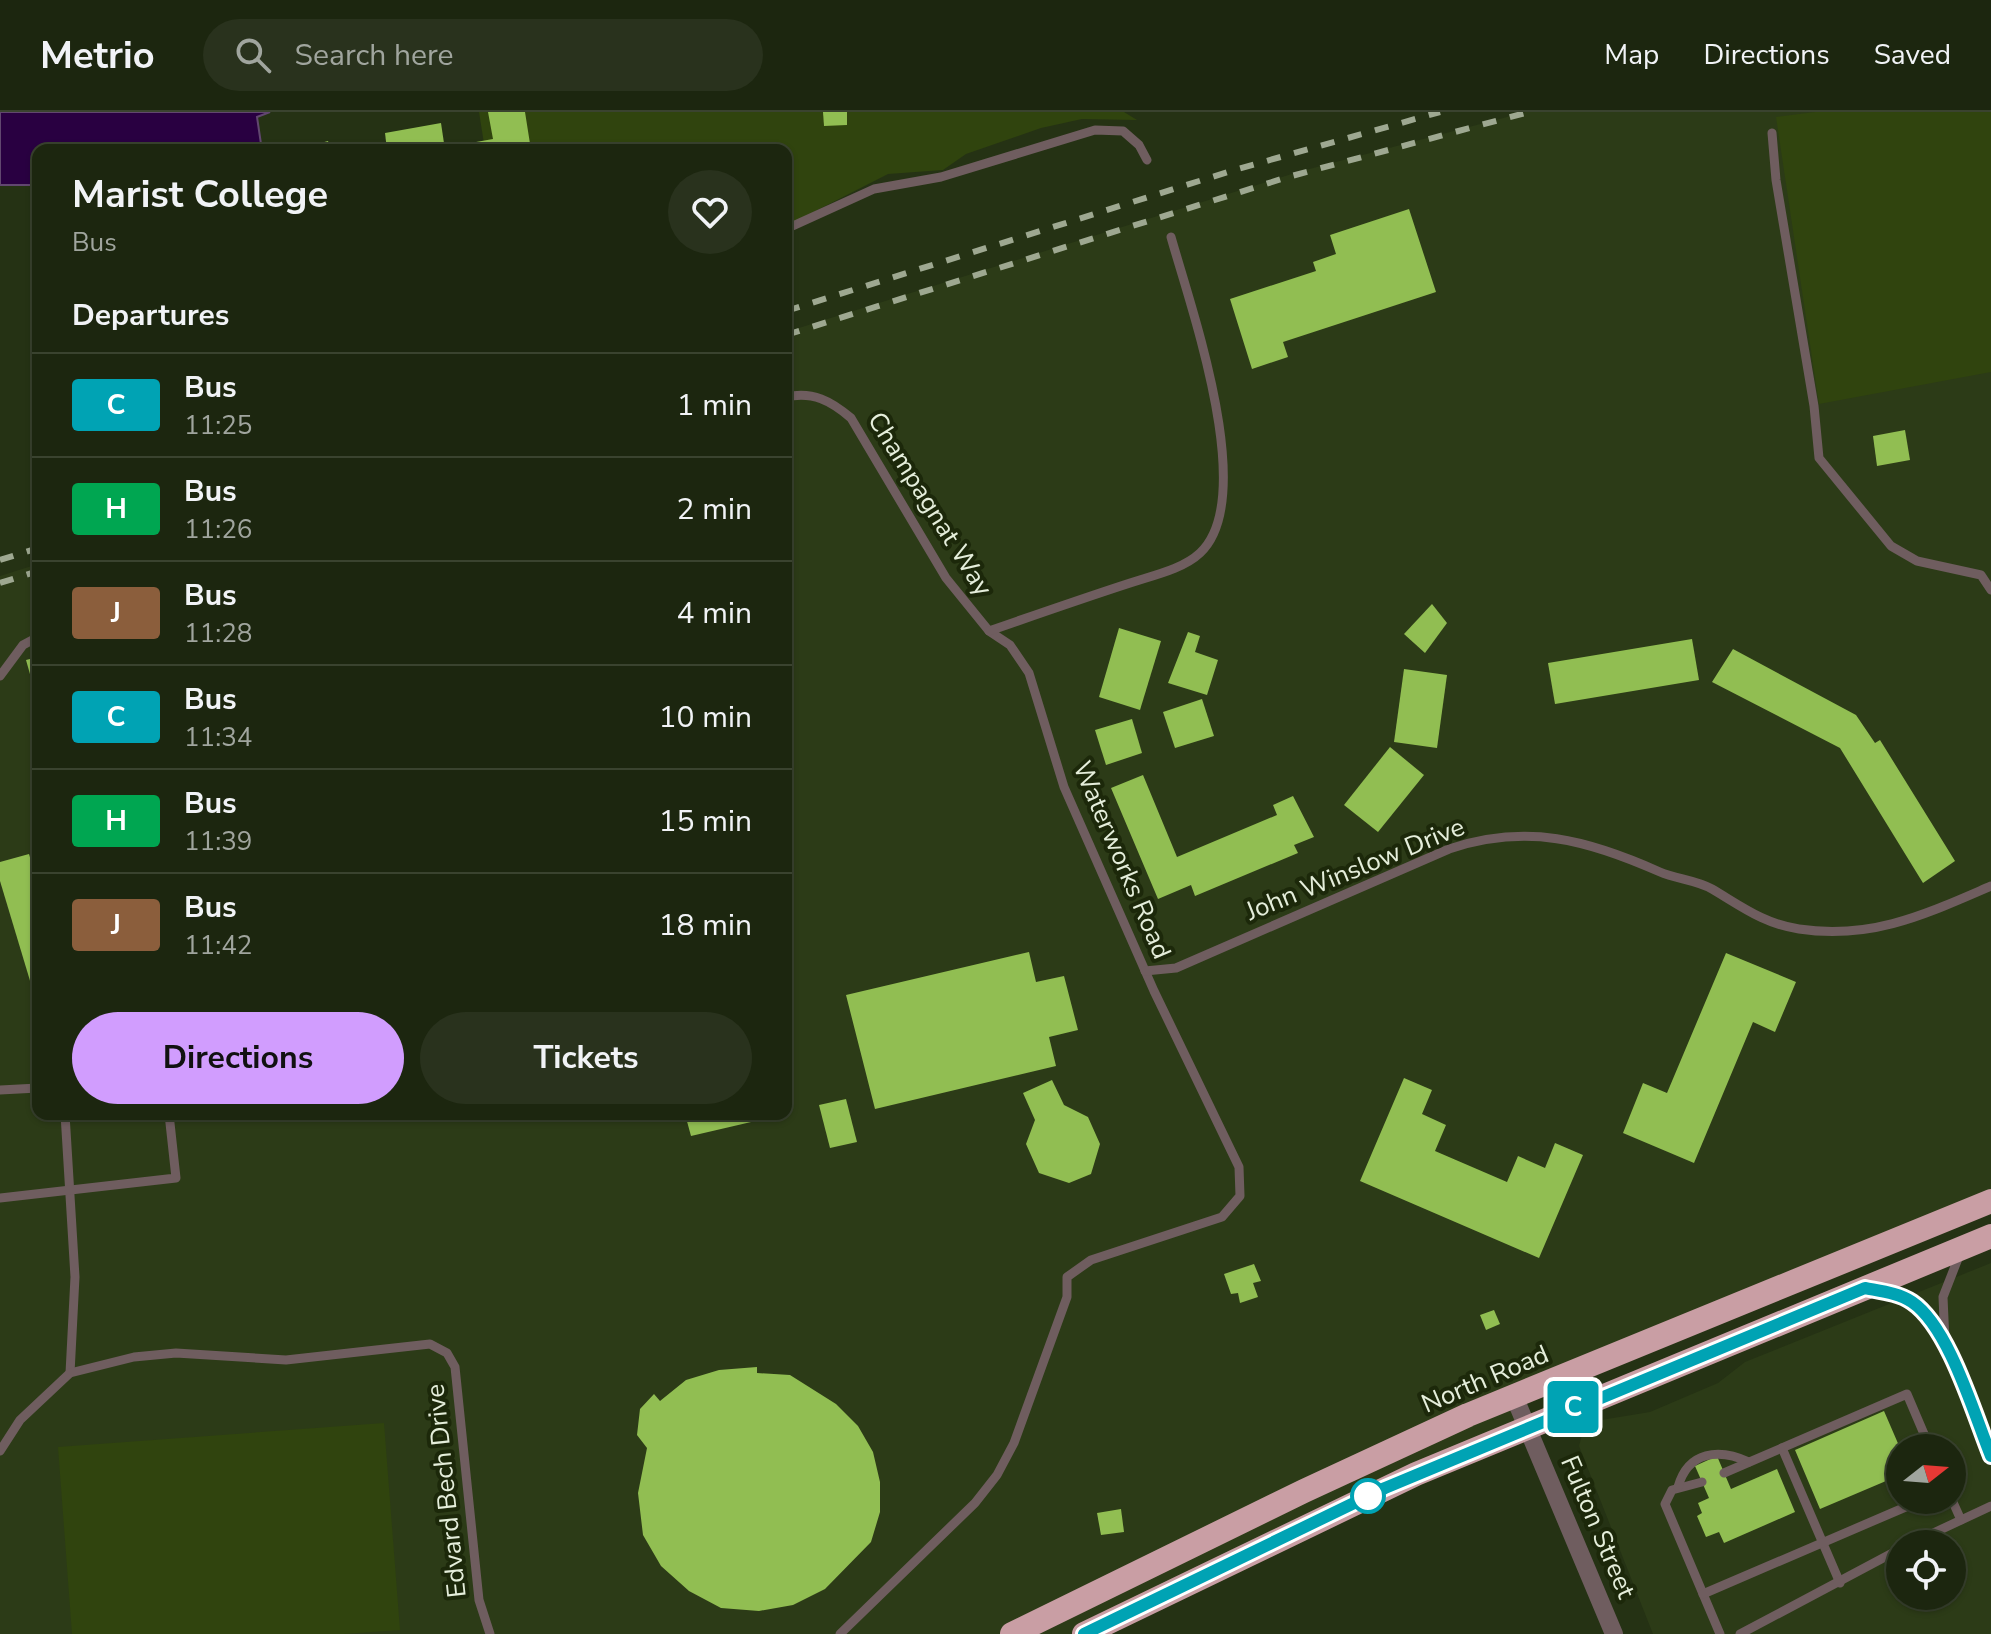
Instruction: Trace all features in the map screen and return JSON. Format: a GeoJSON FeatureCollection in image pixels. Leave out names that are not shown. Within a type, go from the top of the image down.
{"type":"FeatureCollection","features":[{"type":"Feature","properties":{"kind":"highway","name":"North Road"},"geometry":{"type":"LineString","coordinates":[[1012,1634],[1290,1497],[1514,1396],[1991,1201]]}},
{"type":"Feature","properties":{"kind":"highway"},"geometry":{"type":"LineString","coordinates":[[1084,1634],[1361,1499],[1527,1426],[1991,1236]]}},
{"type":"Feature","properties":{"kind":"street","name":"Fulton Street"},"geometry":{"type":"LineString","coordinates":[[1514,1396],[1614,1634]]}},
{"type":"Feature","properties":{"kind":"lane"},"geometry":{"type":"LineString","coordinates":[[792,226],[874,189],[941,177],[1103,128],[1129,134],[1147,160]]}},
{"type":"Feature","properties":{"kind":"lane"},"geometry":{"type":"LineString","coordinates":[[1772,133],[1776,180],[1814,406],[1819,458],[1891,546],[1917,561],[1981,575],[1991,590]]}},
{"type":"Feature","properties":{"kind":"lane"},"geometry":{"type":"LineString","coordinates":[[989,631],[1168,570],[1199,554],[1214,535],[1221,510],[1224,473],[1221,448],[1203,342],[1171,237]]}},
{"type":"Feature","properties":{"kind":"lane","name":"Champagnat Way"},"geometry":{"type":"LineString","coordinates":[[792,396],[807,394],[832,402],[851,418],[946,578],[989,631]]}},
{"type":"Feature","properties":{"kind":"lane","name":"Waterworks Road"},"geometry":{"type":"LineString","coordinates":[[840,1634],[975,1503],[997,1475],[1014,1443],[1067,1297],[1067,1277],[1091,1260],[1222,1217],[1240,1196],[1242,1181],[1233,1154],[1145,971],[1064,787],[1029,673],[1010,645],[989,631]]}},
{"type":"Feature","properties":{"kind":"lane"},"geometry":{"type":"LineString","coordinates":[[0,676],[23,645],[32,640]]}},
{"type":"Feature","properties":{"kind":"lane","name":"John Winslow Drive"},"geometry":{"type":"LineString","coordinates":[[1145,971],[1176,968],[1449,849],[1469,842],[1533,835],[1582,841],[1624,854],[1663,873],[1709,887],[1755,918],[1798,929],[1846,931],[1909,922],[1991,886]]}},
{"type":"Feature","properties":{"kind":"lane"},"geometry":{"type":"LineString","coordinates":[[0,1090],[32,1088]]}},
{"type":"Feature","properties":{"kind":"lane"},"geometry":{"type":"LineString","coordinates":[[66,1120],[75,1277],[70,1373]]}},
{"type":"Feature","properties":{"kind":"lane"},"geometry":{"type":"LineString","coordinates":[[0,1198],[176,1178],[170,1120]]}},
{"type":"Feature","properties":{"kind":"lane"},"geometry":{"type":"LineString","coordinates":[[1946,1349],[1943,1297],[1964,1247]]}},
{"type":"Feature","properties":{"kind":"lane"},"geometry":{"type":"LineString","coordinates":[[1865,1288],[1900,1297],[1917,1306],[1946,1349],[1991,1456]]}},
{"type":"Feature","properties":{"kind":"lane","name":"Edvard Bech Drive"},"geometry":{"type":"LineString","coordinates":[[0,1451],[20,1420],[70,1373],[134,1357],[176,1353],[286,1360],[430,1344],[447,1353],[455,1367],[479,1600],[490,1634]]}},
{"type":"Feature","properties":{"kind":"lane"},"geometry":{"type":"LineString","coordinates":[[1724,1473],[1907,1394],[1924,1434]]}},
{"type":"Feature","properties":{"kind":"lane"},"geometry":{"type":"LineString","coordinates":[[1782,1448],[1840,1583]]}},
{"type":"Feature","properties":{"kind":"lane"},"geometry":{"type":"LineString","coordinates":[[1720,1634],[1665,1504],[1666,1497],[1678,1487],[1687,1466],[1712,1453],[1733,1455],[1749,1462]]}},
{"type":"Feature","properties":{"kind":"lane"},"geometry":{"type":"LineString","coordinates":[[1678,1487],[1702,1482]]}},
{"type":"Feature","properties":{"kind":"lane"},"geometry":{"type":"LineString","coordinates":[[1940,1530],[1991,1506]]}},
{"type":"Feature","properties":{"kind":"lane"},"geometry":{"type":"LineString","coordinates":[[1703,1594],[1889,1514]]}},
{"type":"Feature","properties":{"kind":"lane"},"geometry":{"type":"LineString","coordinates":[[1958,1514],[1961,1520]]}},
{"type":"Feature","properties":{"kind":"lane"},"geometry":{"type":"LineString","coordinates":[[1740,1634],[1886,1557]]}},
{"type":"Feature","properties":{"kind":"shaded area"},"geometry":{"type":"Polygon","coordinates":[[[0,112],[270,112],[257,117],[261,144],[32,144],[32,185],[0,185],[0,112]]]}},
{"type":"Feature","properties":{"kind":"shaded area"},"geometry":{"type":"Polygon","coordinates":[[[479,112],[1124,112],[1137,120],[1082,119],[1041,128],[966,154],[943,170],[888,174],[792,223],[792,144],[484,144],[479,112]]]}},
{"type":"Feature","properties":{"kind":"shaded area"},"geometry":{"type":"Polygon","coordinates":[[[1526,112],[1991,112],[1991,1201],[1511,1398],[1524,1429],[1084,1634],[0,1634],[0,576],[32,566],[32,1120],[792,1120],[792,330],[1298,172],[1526,112]]]}},
{"type":"Feature","properties":{"kind":"shaded area"},"geometry":{"type":"Polygon","coordinates":[[[1815,112],[1991,112],[1991,372],[1819,404],[1776,117],[1815,112]]]}},
{"type":"Feature","properties":{"kind":"shaded area"},"geometry":{"type":"Polygon","coordinates":[[[1991,1263],[1991,1634],[1653,1634],[1579,1446],[1582,1435],[1601,1420],[1650,1412],[1718,1383],[1745,1362],[1991,1263]]]}},
{"type":"Feature","properties":{"kind":"shaded area"},"geometry":{"type":"Polygon","coordinates":[[[384,1423],[400,1630],[344,1634],[72,1634],[58,1447],[384,1423]]]}},
{"type":"Feature","properties":{"kind":"building"},"geometry":{"type":"Polygon","coordinates":[[[488,112],[525,112],[530,144],[476,144],[493,139],[488,112]]]}},
{"type":"Feature","properties":{"kind":"building"},"geometry":{"type":"Polygon","coordinates":[[[823,112],[847,112],[847,125],[824,126],[823,112]]]}},
{"type":"Feature","properties":{"kind":"building"},"geometry":{"type":"Polygon","coordinates":[[[441,123],[444,144],[386,144],[385,133],[441,123]]]}},
{"type":"Feature","properties":{"kind":"building"},"geometry":{"type":"Polygon","coordinates":[[[1409,209],[1436,292],[1283,342],[1288,357],[1252,369],[1230,299],[1316,271],[1313,262],[1336,254],[1330,235],[1409,209]]]}},
{"type":"Feature","properties":{"kind":"building"},"geometry":{"type":"Polygon","coordinates":[[[1905,430],[1910,460],[1877,466],[1873,436],[1905,430]]]}},
{"type":"Feature","properties":{"kind":"building"},"geometry":{"type":"Polygon","coordinates":[[[1432,604],[1447,623],[1425,653],[1404,634],[1432,604]]]}},
{"type":"Feature","properties":{"kind":"building"},"geometry":{"type":"Polygon","coordinates":[[[1119,628],[1161,641],[1140,710],[1099,697],[1119,628]]]}},
{"type":"Feature","properties":{"kind":"building"},"geometry":{"type":"Polygon","coordinates":[[[1188,632],[1200,636],[1195,652],[1218,660],[1207,695],[1168,683],[1188,632]]]}},
{"type":"Feature","properties":{"kind":"building"},"geometry":{"type":"Polygon","coordinates":[[[1692,639],[1699,680],[1555,704],[1548,663],[1692,639]]]}},
{"type":"Feature","properties":{"kind":"building"},"geometry":{"type":"Polygon","coordinates":[[[1733,649],[1856,715],[1875,743],[1880,740],[1955,861],[1923,883],[1840,748],[1712,682],[1733,649]]]}},
{"type":"Feature","properties":{"kind":"building"},"geometry":{"type":"Polygon","coordinates":[[[32,658],[32,681],[26,660],[32,658]]]}},
{"type":"Feature","properties":{"kind":"building"},"geometry":{"type":"Polygon","coordinates":[[[1404,669],[1447,675],[1437,748],[1394,742],[1404,669]]]}},
{"type":"Feature","properties":{"kind":"building"},"geometry":{"type":"Polygon","coordinates":[[[1202,699],[1214,736],[1175,748],[1163,712],[1202,699]]]}},
{"type":"Feature","properties":{"kind":"building"},"geometry":{"type":"Polygon","coordinates":[[[1132,719],[1142,753],[1106,765],[1095,730],[1132,719]]]}},
{"type":"Feature","properties":{"kind":"building"},"geometry":{"type":"Polygon","coordinates":[[[1390,747],[1424,775],[1378,832],[1344,805],[1390,747]]]}},
{"type":"Feature","properties":{"kind":"building"},"geometry":{"type":"Polygon","coordinates":[[[1143,775],[1177,857],[1277,815],[1273,805],[1293,796],[1314,837],[1294,845],[1298,853],[1195,896],[1191,885],[1158,899],[1111,788],[1143,775]]]}},
{"type":"Feature","properties":{"kind":"building"},"geometry":{"type":"Polygon","coordinates":[[[29,854],[32,864],[32,987],[0,881],[0,862],[29,854]]]}},
{"type":"Feature","properties":{"kind":"building"},"geometry":{"type":"Polygon","coordinates":[[[1029,952],[1036,982],[1064,976],[1078,1030],[1049,1037],[1056,1066],[875,1109],[846,995],[1029,952]]]}},
{"type":"Feature","properties":{"kind":"building"},"geometry":{"type":"Polygon","coordinates":[[[1726,953],[1796,982],[1775,1032],[1753,1022],[1694,1163],[1623,1133],[1643,1083],[1667,1093],[1726,953]]]}},
{"type":"Feature","properties":{"kind":"building"},"geometry":{"type":"Polygon","coordinates":[[[1404,1078],[1432,1090],[1422,1114],[1446,1125],[1435,1151],[1507,1182],[1518,1156],[1545,1168],[1555,1143],[1583,1155],[1539,1258],[1360,1181],[1404,1078]]]}},
{"type":"Feature","properties":{"kind":"building"},"geometry":{"type":"Polygon","coordinates":[[[1052,1080],[1064,1105],[1088,1117],[1100,1144],[1091,1174],[1069,1183],[1039,1173],[1026,1144],[1035,1120],[1023,1093],[1052,1080]]]}},
{"type":"Feature","properties":{"kind":"building"},"geometry":{"type":"Polygon","coordinates":[[[846,1099],[857,1142],[830,1148],[819,1105],[846,1099]]]}},
{"type":"Feature","properties":{"kind":"building"},"geometry":{"type":"Polygon","coordinates":[[[687,1120],[760,1120],[691,1136],[687,1120]]]}},
{"type":"Feature","properties":{"kind":"building"},"geometry":{"type":"Polygon","coordinates":[[[1254,1264],[1261,1281],[1253,1283],[1258,1297],[1240,1303],[1238,1293],[1231,1294],[1224,1274],[1254,1264]]]}},
{"type":"Feature","properties":{"kind":"building"},"geometry":{"type":"Polygon","coordinates":[[[1494,1310],[1500,1324],[1486,1330],[1480,1315],[1494,1310]]]}},
{"type":"Feature","properties":{"kind":"building"},"geometry":{"type":"Polygon","coordinates":[[[757,1367],[757,1373],[790,1375],[836,1404],[858,1426],[873,1452],[880,1482],[880,1512],[871,1542],[825,1589],[793,1605],[759,1611],[721,1608],[689,1591],[661,1566],[643,1535],[638,1493],[647,1448],[637,1435],[640,1409],[654,1394],[660,1401],[686,1380],[719,1370],[757,1367]]]}},
{"type":"Feature","properties":{"kind":"building"},"geometry":{"type":"Polygon","coordinates":[[[1884,1411],[1894,1434],[1886,1434],[1886,1481],[1820,1509],[1795,1450],[1884,1411]]]}},
{"type":"Feature","properties":{"kind":"building"},"geometry":{"type":"Polygon","coordinates":[[[1717,1456],[1731,1489],[1777,1469],[1795,1512],[1724,1543],[1719,1532],[1706,1537],[1697,1516],[1702,1513],[1698,1503],[1709,1498],[1695,1466],[1717,1456]]]}},
{"type":"Feature","properties":{"kind":"building"},"geometry":{"type":"Polygon","coordinates":[[[1121,1509],[1124,1532],[1101,1535],[1097,1513],[1121,1509]]]}},
{"type":"Feature","properties":{"kind":"railway"},"geometry":{"type":"LineString","coordinates":[[792,309],[1231,171],[1440,112]]}},
{"type":"Feature","properties":{"kind":"railway"},"geometry":{"type":"LineString","coordinates":[[792,333],[1288,177],[1529,112]]}},
{"type":"Feature","properties":{"kind":"railway"},"geometry":{"type":"LineString","coordinates":[[0,560],[32,550]]}},
{"type":"Feature","properties":{"kind":"railway"},"geometry":{"type":"LineString","coordinates":[[0,583],[32,573]]}},
{"type":"Feature","properties":{"kind":"bus line","name":"C"},"geometry":{"type":"LineString","coordinates":[[1084,1634],[1385,1488],[1865,1288],[1908,1300],[1924,1313],[1946,1349],[1991,1456]]}}]}
